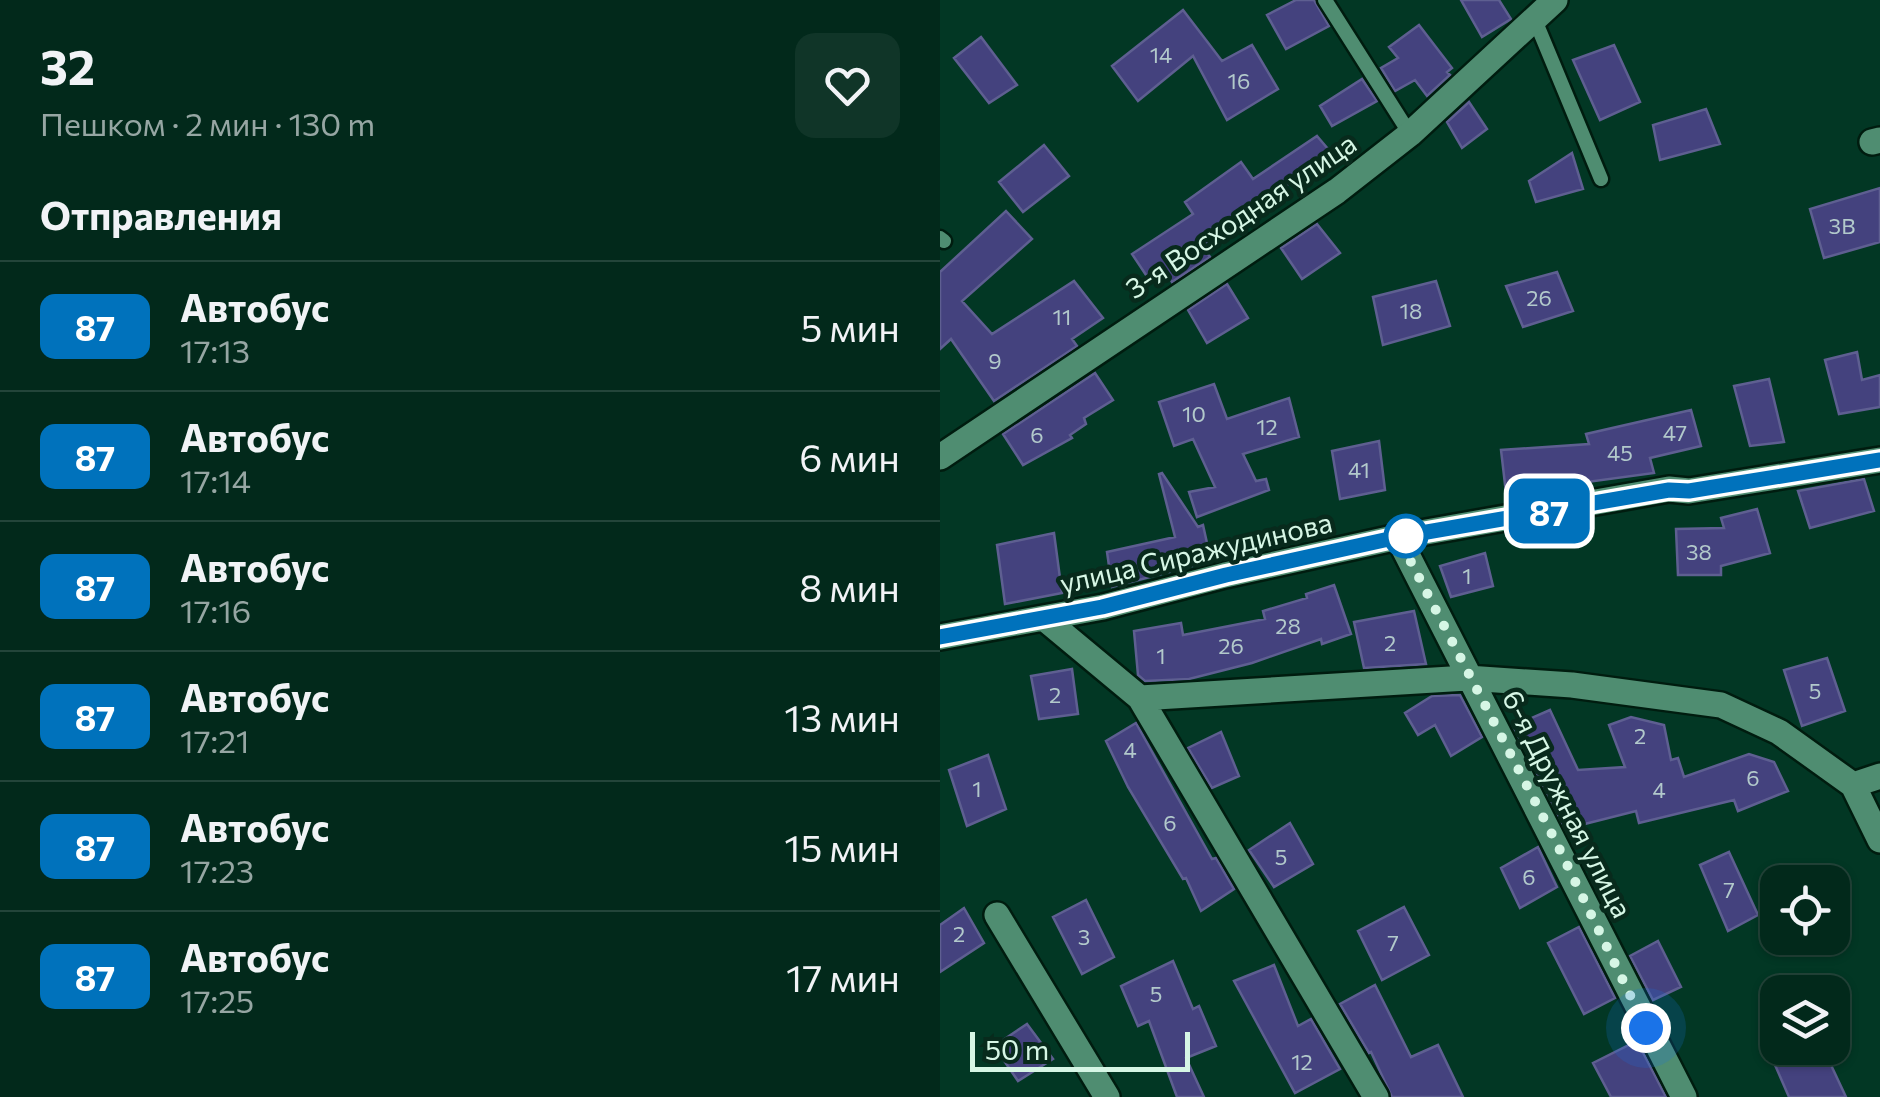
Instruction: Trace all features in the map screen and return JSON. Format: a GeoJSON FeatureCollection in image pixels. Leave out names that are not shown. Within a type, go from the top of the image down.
{"type":"FeatureCollection","features":[{"type":"Feature","properties":{"kind":"street","name":"3-я Восходная улица"},"geometry":{"type":"LineString","coordinates":[[940,457],[1338,191],[1410,134],[1555,0]]}},
{"type":"Feature","properties":{"kind":"street","name":"улица Сиражудинова"},"geometry":{"type":"LineString","coordinates":[[940,637],[1045,619],[1398,537],[1669,490],[1689,491],[1880,460]]}},
{"type":"Feature","properties":{"kind":"street","name":"6-я Дружная улица"},"geometry":{"type":"LineString","coordinates":[[1398,537],[1684,1097]]}},
{"type":"Feature","properties":{"kind":"street"},"geometry":{"type":"LineString","coordinates":[[1045,619],[1140,698],[1376,1097]]}},
{"type":"Feature","properties":{"kind":"street"},"geometry":{"type":"LineString","coordinates":[[1140,698],[1468,678],[1572,685],[1721,705],[1779,732],[1853,785],[1880,840]]}},
{"type":"Feature","properties":{"kind":"street"},"geometry":{"type":"LineString","coordinates":[[1853,785],[1880,776]]}},
{"type":"Feature","properties":{"kind":"street"},"geometry":{"type":"LineString","coordinates":[[996,915],[1107,1097]]}},
{"type":"Feature","properties":{"kind":"lane"},"geometry":{"type":"LineString","coordinates":[[1325,0],[1410,134]]}},
{"type":"Feature","properties":{"kind":"lane"},"geometry":{"type":"LineString","coordinates":[[1535,20],[1601,180]]}},
{"type":"Feature","properties":{"kind":"building"},"geometry":{"type":"Polygon","coordinates":[[[1296,0],[1314,0],[1329,26],[1286,49],[1267,15],[1296,0]]]}},
{"type":"Feature","properties":{"kind":"building"},"geometry":{"type":"Polygon","coordinates":[[[1461,0],[1499,0],[1511,19],[1482,37],[1461,0]]]}},
{"type":"Feature","properties":{"kind":"building"},"geometry":{"type":"Polygon","coordinates":[[[1183,10],[1222,61],[1252,45],[1278,89],[1227,120],[1193,56],[1138,101],[1112,66],[1183,10]]]}},
{"type":"Feature","properties":{"kind":"building"},"geometry":{"type":"Polygon","coordinates":[[[1419,25],[1452,68],[1447,72],[1450,75],[1427,96],[1415,80],[1395,91],[1381,68],[1398,58],[1389,47],[1419,25]]]}},
{"type":"Feature","properties":{"kind":"building"},"geometry":{"type":"Polygon","coordinates":[[[981,37],[1017,85],[989,103],[954,58],[981,37]]]}},
{"type":"Feature","properties":{"kind":"building"},"geometry":{"type":"Polygon","coordinates":[[[1614,45],[1640,102],[1600,120],[1573,60],[1614,45]]]}},
{"type":"Feature","properties":{"kind":"building"},"geometry":{"type":"Polygon","coordinates":[[[1362,79],[1377,101],[1332,126],[1320,106],[1362,79]]]}},
{"type":"Feature","properties":{"kind":"building"},"geometry":{"type":"Polygon","coordinates":[[[1469,102],[1487,129],[1462,148],[1447,122],[1469,102]]]}},
{"type":"Feature","properties":{"kind":"building"},"geometry":{"type":"Polygon","coordinates":[[[1706,109],[1720,144],[1660,160],[1653,125],[1706,109]]]}},
{"type":"Feature","properties":{"kind":"building"},"geometry":{"type":"Polygon","coordinates":[[[1317,136],[1334,156],[1266,198],[1268,201],[1202,245],[1210,257],[1172,282],[1165,271],[1150,281],[1132,254],[1193,214],[1185,202],[1241,162],[1253,179],[1317,136]]]}},
{"type":"Feature","properties":{"kind":"building"},"geometry":{"type":"Polygon","coordinates":[[[1044,145],[1069,176],[1023,212],[999,182],[1044,145]]]}},
{"type":"Feature","properties":{"kind":"building"},"geometry":{"type":"Polygon","coordinates":[[[1572,153],[1583,189],[1536,202],[1529,181],[1572,153]]]}},
{"type":"Feature","properties":{"kind":"building"},"geometry":{"type":"Polygon","coordinates":[[[1880,188],[1880,242],[1824,258],[1810,209],[1880,188]]]}},
{"type":"Feature","properties":{"kind":"building"},"geometry":{"type":"Polygon","coordinates":[[[1006,211],[1032,239],[962,301],[992,334],[1074,281],[1103,318],[1072,339],[1077,346],[994,401],[951,339],[940,349],[940,272],[1006,211]]]}},
{"type":"Feature","properties":{"kind":"building"},"geometry":{"type":"Polygon","coordinates":[[[1317,224],[1340,253],[1302,279],[1281,248],[1317,224]]]}},
{"type":"Feature","properties":{"kind":"building"},"geometry":{"type":"Polygon","coordinates":[[[1557,272],[1573,311],[1523,327],[1506,286],[1557,272]]]}},
{"type":"Feature","properties":{"kind":"building"},"geometry":{"type":"Polygon","coordinates":[[[1436,281],[1450,326],[1383,345],[1373,297],[1436,281]]]}},
{"type":"Feature","properties":{"kind":"building"},"geometry":{"type":"Polygon","coordinates":[[[1227,284],[1248,318],[1207,343],[1188,310],[1227,284]]]}},
{"type":"Feature","properties":{"kind":"building"},"geometry":{"type":"Polygon","coordinates":[[[1857,352],[1862,380],[1880,375],[1880,407],[1839,414],[1825,360],[1857,352]]]}},
{"type":"Feature","properties":{"kind":"building"},"geometry":{"type":"Polygon","coordinates":[[[1095,373],[1113,400],[1084,418],[1086,424],[1070,435],[1072,438],[1023,465],[1003,434],[1095,373]]]}},
{"type":"Feature","properties":{"kind":"building"},"geometry":{"type":"Polygon","coordinates":[[[1769,379],[1784,442],[1750,446],[1734,386],[1769,379]]]}},
{"type":"Feature","properties":{"kind":"building"},"geometry":{"type":"Polygon","coordinates":[[[1214,384],[1227,419],[1289,398],[1299,437],[1243,454],[1256,481],[1266,479],[1269,490],[1197,517],[1189,492],[1215,487],[1193,439],[1174,446],[1159,402],[1214,384]]]}},
{"type":"Feature","properties":{"kind":"building"},"geometry":{"type":"Polygon","coordinates":[[[1691,410],[1701,446],[1650,458],[1654,473],[1506,493],[1501,450],[1589,444],[1586,434],[1691,410]]]}},
{"type":"Feature","properties":{"kind":"building"},"geometry":{"type":"Polygon","coordinates":[[[1379,441],[1385,490],[1340,499],[1332,451],[1379,441]]]}},
{"type":"Feature","properties":{"kind":"building"},"geometry":{"type":"Polygon","coordinates":[[[1162,473],[1198,527],[1203,525],[1211,561],[1112,587],[1107,552],[1175,537],[1159,474],[1162,473]]]}},
{"type":"Feature","properties":{"kind":"building"},"geometry":{"type":"Polygon","coordinates":[[[1864,479],[1874,511],[1810,528],[1798,491],[1864,479]]]}},
{"type":"Feature","properties":{"kind":"building"},"geometry":{"type":"Polygon","coordinates":[[[1757,509],[1770,553],[1721,566],[1721,575],[1678,575],[1676,529],[1724,528],[1721,518],[1757,509]]]}},
{"type":"Feature","properties":{"kind":"building"},"geometry":{"type":"Polygon","coordinates":[[[1054,533],[1062,593],[1005,604],[997,545],[1054,533]]]}},
{"type":"Feature","properties":{"kind":"building"},"geometry":{"type":"Polygon","coordinates":[[[1485,553],[1493,586],[1451,597],[1440,566],[1485,553]]]}},
{"type":"Feature","properties":{"kind":"building"},"geometry":{"type":"Polygon","coordinates":[[[1334,585],[1351,634],[1322,644],[1321,639],[1189,679],[1145,681],[1138,675],[1134,631],[1181,623],[1183,635],[1265,619],[1263,611],[1334,585]]]}},
{"type":"Feature","properties":{"kind":"building"},"geometry":{"type":"Polygon","coordinates":[[[1414,611],[1426,664],[1364,668],[1354,622],[1414,611]]]}},
{"type":"Feature","properties":{"kind":"building"},"geometry":{"type":"Polygon","coordinates":[[[1827,658],[1845,711],[1802,726],[1784,670],[1827,658]]]}},
{"type":"Feature","properties":{"kind":"building"},"geometry":{"type":"Polygon","coordinates":[[[1072,669],[1078,714],[1039,719],[1031,676],[1072,669]]]}},
{"type":"Feature","properties":{"kind":"building"},"geometry":{"type":"Polygon","coordinates":[[[1460,695],[1482,737],[1451,756],[1435,725],[1418,735],[1405,713],[1432,696],[1460,695]]]}},
{"type":"Feature","properties":{"kind":"building"},"geometry":{"type":"Polygon","coordinates":[[[1550,710],[1578,770],[1625,767],[1609,725],[1631,717],[1664,725],[1671,760],[1678,758],[1684,777],[1749,754],[1774,762],[1788,791],[1738,811],[1734,800],[1639,823],[1636,811],[1565,829],[1513,726],[1550,710]]]}},
{"type":"Feature","properties":{"kind":"building"},"geometry":{"type":"Polygon","coordinates":[[[1136,723],[1212,859],[1216,858],[1234,889],[1201,911],[1186,878],[1183,879],[1128,787],[1106,741],[1136,723]]]}},
{"type":"Feature","properties":{"kind":"building"},"geometry":{"type":"Polygon","coordinates":[[[1221,732],[1239,776],[1212,788],[1188,748],[1221,732]]]}},
{"type":"Feature","properties":{"kind":"building"},"geometry":{"type":"Polygon","coordinates":[[[988,755],[1006,809],[967,826],[949,770],[988,755]]]}},
{"type":"Feature","properties":{"kind":"building"},"geometry":{"type":"Polygon","coordinates":[[[1290,823],[1313,864],[1274,887],[1249,850],[1290,823]]]}},
{"type":"Feature","properties":{"kind":"building"},"geometry":{"type":"Polygon","coordinates":[[[1538,847],[1557,887],[1520,908],[1501,868],[1538,847]]]}},
{"type":"Feature","properties":{"kind":"building"},"geometry":{"type":"Polygon","coordinates":[[[1729,852],[1758,915],[1728,931],[1700,865],[1729,852]]]}},
{"type":"Feature","properties":{"kind":"building"},"geometry":{"type":"Polygon","coordinates":[[[1086,900],[1114,957],[1082,974],[1053,917],[1086,900]]]}},
{"type":"Feature","properties":{"kind":"building"},"geometry":{"type":"Polygon","coordinates":[[[1404,907],[1429,955],[1382,980],[1358,931],[1404,907]]]}},
{"type":"Feature","properties":{"kind":"building"},"geometry":{"type":"Polygon","coordinates":[[[964,908],[984,943],[940,972],[940,925],[964,908]]]}},
{"type":"Feature","properties":{"kind":"building"},"geometry":{"type":"Polygon","coordinates":[[[1579,927],[1615,998],[1584,1014],[1548,943],[1579,927]]]}},
{"type":"Feature","properties":{"kind":"building"},"geometry":{"type":"Polygon","coordinates":[[[1658,941],[1681,987],[1653,1000],[1630,956],[1658,941]]]}},
{"type":"Feature","properties":{"kind":"building"},"geometry":{"type":"Polygon","coordinates":[[[1173,961],[1193,1009],[1199,1006],[1216,1046],[1186,1058],[1204,1097],[1177,1097],[1149,1021],[1138,1026],[1121,986],[1173,961]]]}},
{"type":"Feature","properties":{"kind":"building"},"geometry":{"type":"Polygon","coordinates":[[[1274,965],[1298,1026],[1311,1019],[1340,1069],[1295,1093],[1234,981],[1274,965]]]}},
{"type":"Feature","properties":{"kind":"building"},"geometry":{"type":"Polygon","coordinates":[[[1375,985],[1411,1057],[1438,1045],[1463,1097],[1392,1097],[1371,1052],[1340,1004],[1375,985]]]}},
{"type":"Feature","properties":{"kind":"building"},"geometry":{"type":"Polygon","coordinates":[[[1027,1024],[1053,1059],[1018,1081],[994,1046],[1027,1024]]]}},
{"type":"Feature","properties":{"kind":"building"},"geometry":{"type":"Polygon","coordinates":[[[1637,1041],[1666,1097],[1611,1097],[1593,1063],[1637,1041]]]}},
{"type":"Feature","properties":{"kind":"building"},"geometry":{"type":"Polygon","coordinates":[[[1775,1065],[1831,1065],[1846,1097],[1789,1097],[1775,1065]]]}},
{"type":"Feature","properties":{"kind":"bus line","name":"87"},"geometry":{"type":"LineString","coordinates":[[940,637],[1102,607],[1398,537],[1669,490],[1689,491],[1880,460]]}},
{"type":"Feature","properties":{"kind":"route"},"geometry":{"type":"LineString","coordinates":[[1406,536],[1398,537],[1556,842],[1646,1028]]}}]}
